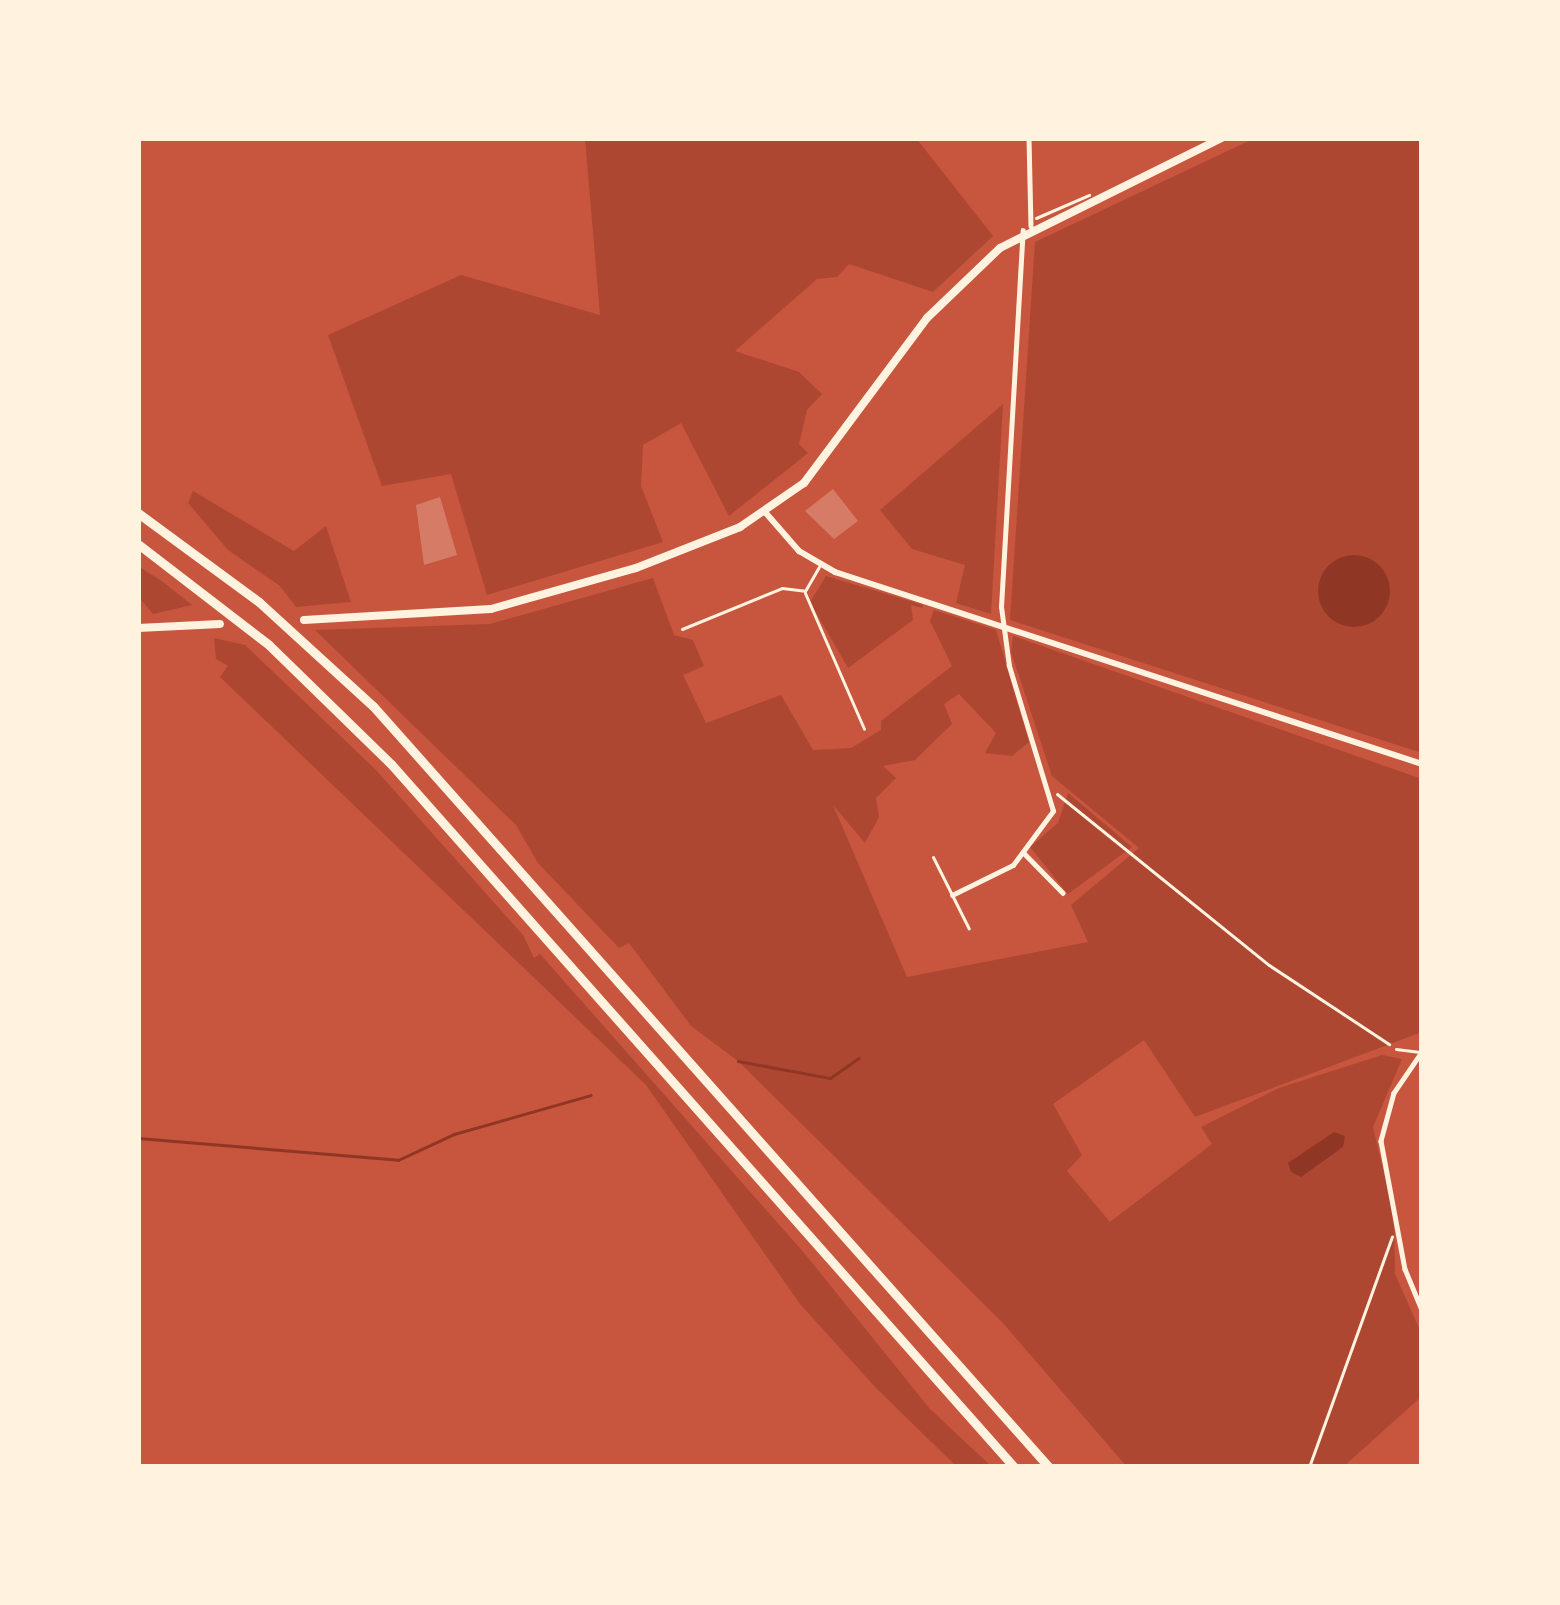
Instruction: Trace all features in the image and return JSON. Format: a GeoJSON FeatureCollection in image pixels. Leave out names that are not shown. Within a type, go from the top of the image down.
{"type":"FeatureCollection","features":[{"type":"Feature","properties":{"kind":"highway"},"geometry":{"type":"LineString","coordinates":[[138,513],[259,602],[307,644],[466,807],[1049,1467]]}},
{"type":"Feature","properties":{"kind":"highway"},"geometry":{"type":"LineString","coordinates":[[138,544],[269,645],[406,780],[1014,1467]]}},
{"type":"Feature","properties":{"kind":"main road"},"geometry":{"type":"LineString","coordinates":[[304,620],[467,612],[538,599],[674,555],[765,512],[819,466],[920,327],[1000,248],[1027,228],[1222,138]]}},
{"type":"Feature","properties":{"kind":"main road"},"geometry":{"type":"LineString","coordinates":[[138,628],[220,624]]}},
{"type":"Feature","properties":{"kind":"street"},"geometry":{"type":"LineString","coordinates":[[952,895],[1023,852],[1052,817],[1003,626],[1029,138]]}},
{"type":"Feature","properties":{"kind":"street"},"geometry":{"type":"LineString","coordinates":[[765,512],[820,566],[1422,764]]}},
{"type":"Feature","properties":{"kind":"street"},"geometry":{"type":"LineString","coordinates":[[1023,852],[1063,893]]}},
{"type":"Feature","properties":{"kind":"street"},"geometry":{"type":"LineString","coordinates":[[1422,1052],[1394,1093],[1381,1141],[1402,1233],[1405,1269],[1422,1310]]}},
{"type":"Feature","properties":{"kind":"lane"},"geometry":{"type":"LineString","coordinates":[[806,591],[820,566]]}},
{"type":"Feature","properties":{"kind":"lane"},"geometry":{"type":"LineString","coordinates":[[682,628],[782,588],[806,591]]}},
{"type":"Feature","properties":{"kind":"lane"},"geometry":{"type":"LineString","coordinates":[[806,591],[864,729]]}},
{"type":"Feature","properties":{"kind":"lane"},"geometry":{"type":"LineString","coordinates":[[933,857],[969,929]]}},
{"type":"Feature","properties":{"kind":"lane"},"geometry":{"type":"LineString","coordinates":[[1396,1048],[1422,1052]]}},
{"type":"Feature","properties":{"kind":"path"},"geometry":{"type":"LineString","coordinates":[[1028,196],[1036,219],[1088,192]]}},
{"type":"Feature","properties":{"kind":"path"},"geometry":{"type":"LineString","coordinates":[[1062,799],[1269,964],[1396,1048]]}},
{"type":"Feature","properties":{"kind":"path"},"geometry":{"type":"LineString","coordinates":[[1309,1467],[1393,1237],[1402,1233]]}},
{"type":"Feature","properties":{"kind":"shaded area"},"geometry":{"type":"Polygon","coordinates":[[[585,138],[916,138],[993,236],[933,292],[849,264],[837,277],[817,279],[735,351],[799,372],[822,394],[807,410],[799,444],[808,453],[729,516],[681,423],[643,445],[641,486],[663,542],[487,595],[451,474],[382,486],[328,335],[461,275],[600,315],[585,138]]]}},
{"type":"Feature","properties":{"kind":"shaded area"},"geometry":{"type":"Polygon","coordinates":[[[1255,138],[1422,138],[1422,753],[1010,620],[1035,242],[1255,138]]]}},
{"type":"Feature","properties":{"kind":"shaded area"},"geometry":{"type":"Polygon","coordinates":[[[1003,404],[991,614],[956,603],[965,565],[912,549],[880,510],[1003,404]]]}},
{"type":"Feature","properties":{"kind":"shaded area"},"geometry":{"type":"Polygon","coordinates":[[[193,491],[294,551],[326,526],[351,602],[296,607],[280,586],[228,550],[188,503],[193,491]]]}},
{"type":"Feature","properties":{"kind":"shaded area"},"geometry":{"type":"Polygon","coordinates":[[[1354,555],[1380,565],[1390,591],[1380,617],[1354,627],[1328,617],[1318,591],[1328,565],[1354,555]]]}},
{"type":"Feature","properties":{"kind":"shaded area"},"geometry":{"type":"Polygon","coordinates":[[[138,566],[192,605],[153,614],[138,596],[138,566]]]}},
{"type":"Feature","properties":{"kind":"shaded area"},"geometry":{"type":"Polygon","coordinates":[[[826,576],[923,605],[911,605],[913,620],[848,668],[810,602],[826,576]]]}},
{"type":"Feature","properties":{"kind":"shaded area"},"geometry":{"type":"Polygon","coordinates":[[[653,578],[674,635],[693,640],[704,666],[683,675],[706,723],[781,695],[813,750],[851,748],[881,730],[881,721],[952,666],[930,621],[934,610],[996,630],[1029,742],[1012,756],[985,753],[996,733],[959,694],[944,704],[952,724],[915,760],[883,766],[896,778],[876,798],[879,817],[865,843],[833,805],[907,977],[1088,942],[1071,905],[1139,848],[1052,776],[1011,652],[1013,636],[1422,779],[1422,1032],[1195,1117],[1144,1040],[1053,1104],[1082,1155],[1067,1171],[1110,1222],[1212,1144],[1201,1127],[1279,1088],[1382,1055],[1402,1059],[1373,1127],[1394,1216],[1395,1274],[1422,1335],[1422,1396],[1343,1467],[1127,1467],[1002,1322],[738,1061],[691,1026],[629,943],[619,948],[538,863],[516,825],[315,630],[490,624],[653,578]]]}},
{"type":"Feature","properties":{"kind":"shaded area"},"geometry":{"type":"Polygon","coordinates":[[[214,638],[245,645],[376,770],[523,935],[534,958],[540,954],[805,1254],[930,1409],[992,1467],[957,1467],[877,1389],[800,1304],[646,1085],[220,677],[228,666],[216,659],[214,638]]]}},
{"type":"Feature","properties":{"kind":"shaded area"},"geometry":{"type":"Polygon","coordinates":[[[1068,793],[1132,847],[1068,894],[1030,847],[1058,823],[1068,793]]]}},
{"type":"Feature","properties":{"kind":"shaded area"},"geometry":{"type":"Polygon","coordinates":[[[1334,1132],[1345,1136],[1343,1147],[1301,1177],[1291,1172],[1288,1163],[1334,1132]]]}},
{"type":"Feature","properties":{"kind":"building"},"geometry":{"type":"Polygon","coordinates":[[[833,489],[858,521],[834,539],[805,511],[833,489]]]}},
{"type":"Feature","properties":{"kind":"building"},"geometry":{"type":"Polygon","coordinates":[[[440,497],[457,555],[424,565],[416,505],[440,497]]]}},
{"type":"Feature","properties":{"kind":"waterway"},"geometry":{"type":"LineString","coordinates":[[738,1061],[830,1078],[859,1058]]}},
{"type":"Feature","properties":{"kind":"waterway"},"geometry":{"type":"LineString","coordinates":[[138,1138],[398,1160],[454,1134],[591,1095]]}}]}
